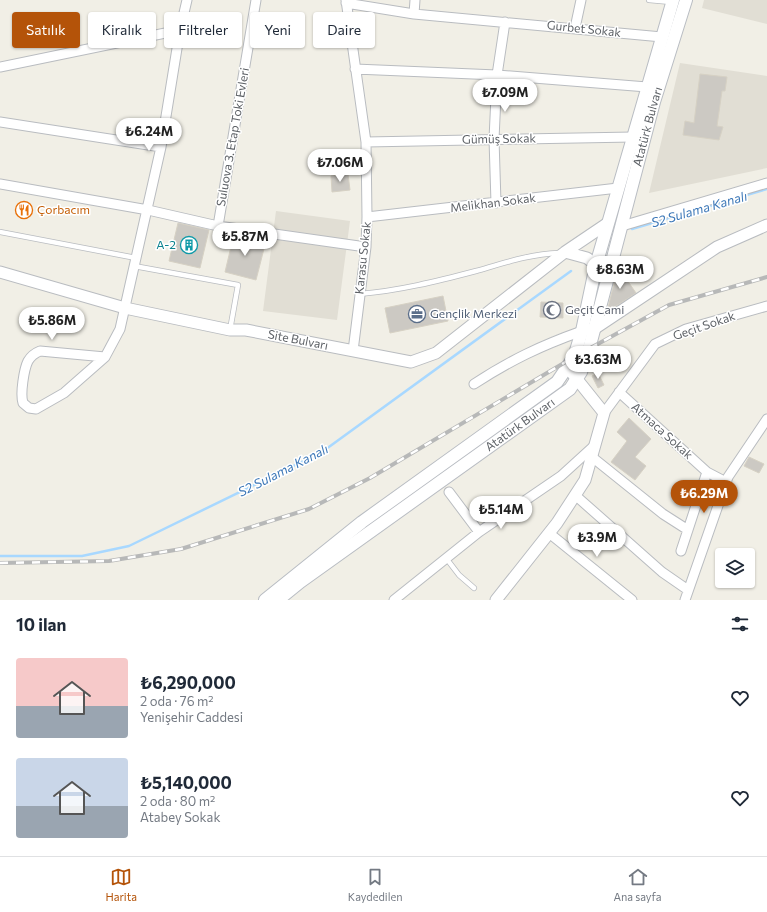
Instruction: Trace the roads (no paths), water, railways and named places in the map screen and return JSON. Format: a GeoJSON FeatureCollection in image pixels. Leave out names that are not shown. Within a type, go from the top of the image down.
{"type":"FeatureCollection","features":[{"type":"Feature","properties":{"kind":"main road","name":"Atatürk Bulvarı"},"geometry":{"type":"LineString","coordinates":[[265,600],[362,522],[556,382],[574,356],[588,330],[622,226],[654,102],[686,0]]}},
{"type":"Feature","properties":{"kind":"main road","name":"Atatürk Bulvarı"},"geometry":{"type":"LineString","coordinates":[[278,600],[300,582],[570,389],[581,372],[596,265],[673,1]]}},
{"type":"Feature","properties":{"kind":"street"},"geometry":{"type":"LineString","coordinates":[[184,12],[187,0]]}},
{"type":"Feature","properties":{"kind":"street","name":"Suluova 3. Etap Toki Evleri"},"geometry":{"type":"LineString","coordinates":[[218,226],[256,0]]}},
{"type":"Feature","properties":{"kind":"street"},"geometry":{"type":"LineString","coordinates":[[414,14],[415,0]]}},
{"type":"Feature","properties":{"kind":"street"},"geometry":{"type":"LineString","coordinates":[[576,28],[581,0]]}},
{"type":"Feature","properties":{"kind":"street","name":"Gurbet Sokak"},"geometry":{"type":"LineString","coordinates":[[346,2],[414,14],[662,37]]}},
{"type":"Feature","properties":{"kind":"street","name":"Karasu Sokak"},"geometry":{"type":"LineString","coordinates":[[346,2],[366,142],[366,247],[353,351]]}},
{"type":"Feature","properties":{"kind":"street"},"geometry":{"type":"LineString","coordinates":[[496,203],[494,138],[497,75],[505,22]]}},
{"type":"Feature","properties":{"kind":"street"},"geometry":{"type":"LineString","coordinates":[[0,67],[164,33]]}},
{"type":"Feature","properties":{"kind":"street"},"geometry":{"type":"LineString","coordinates":[[105,357],[40,351],[37,352],[30,358],[26,366],[23,403],[29,408],[36,408],[64,393],[105,357],[120,329],[161,148],[177,48]]}},
{"type":"Feature","properties":{"kind":"street"},"geometry":{"type":"LineString","coordinates":[[355,69],[497,75],[648,87]]}},
{"type":"Feature","properties":{"kind":"street"},"geometry":{"type":"LineString","coordinates":[[0,122],[161,148]]}},
{"type":"Feature","properties":{"kind":"street","name":"Gümüş Sokak"},"geometry":{"type":"LineString","coordinates":[[366,142],[494,138],[633,137]]}},
{"type":"Feature","properties":{"kind":"street"},"geometry":{"type":"LineString","coordinates":[[622,226],[767,183]]}},
{"type":"Feature","properties":{"kind":"street"},"geometry":{"type":"LineString","coordinates":[[0,184],[148,210],[218,226],[366,247]]}},
{"type":"Feature","properties":{"kind":"street","name":"Melikhan Sokak"},"geometry":{"type":"LineString","coordinates":[[367,217],[618,188]]}},
{"type":"Feature","properties":{"kind":"street","name":"Site Bulvarı"},"geometry":{"type":"LineString","coordinates":[[0,272],[125,308],[230,330],[246,330],[411,362],[436,353],[565,252],[608,224]]}},
{"type":"Feature","properties":{"kind":"street"},"geometry":{"type":"LineString","coordinates":[[474,384],[512,360],[547,343],[588,330],[717,247],[767,225]]}},
{"type":"Feature","properties":{"kind":"street"},"geometry":{"type":"LineString","coordinates":[[565,252],[587,258],[596,265]]}},
{"type":"Feature","properties":{"kind":"street","name":"Geçit Sokak"},"geometry":{"type":"LineString","coordinates":[[604,413],[655,344],[686,329],[767,306]]}},
{"type":"Feature","properties":{"kind":"street"},"geometry":{"type":"LineString","coordinates":[[496,600],[549,533],[585,480],[604,413],[572,373],[574,356]]}},
{"type":"Feature","properties":{"kind":"street","name":"Atmaca Sokak"},"geometry":{"type":"LineString","coordinates":[[619,392],[707,472],[726,482]]}},
{"type":"Feature","properties":{"kind":"street"},"geometry":{"type":"LineString","coordinates":[[685,600],[726,482],[767,419]]}},
{"type":"Feature","properties":{"kind":"street"},"geometry":{"type":"LineString","coordinates":[[397,599],[479,532],[561,476],[595,445]]}},
{"type":"Feature","properties":{"kind":"street"},"geometry":{"type":"LineString","coordinates":[[592,457],[663,514],[688,530]]}},
{"type":"Feature","properties":{"kind":"street"},"geometry":{"type":"LineString","coordinates":[[681,550],[707,472]]}},
{"type":"Feature","properties":{"kind":"street"},"geometry":{"type":"LineString","coordinates":[[448,492],[479,532]]}},
{"type":"Feature","properties":{"kind":"street"},"geometry":{"type":"LineString","coordinates":[[575,495],[662,572],[688,590]]}},
{"type":"Feature","properties":{"kind":"street"},"geometry":{"type":"LineString","coordinates":[[549,533],[631,600]]}},
{"type":"Feature","properties":{"kind":"lane"},"geometry":{"type":"LineString","coordinates":[[649,0],[673,1]]}},
{"type":"Feature","properties":{"kind":"lane"},"geometry":{"type":"LineString","coordinates":[[0,232],[238,284],[230,330]]}},
{"type":"Feature","properties":{"kind":"lane"},"geometry":{"type":"LineString","coordinates":[[360,294],[380,292],[458,276],[532,255],[565,252]]}},
{"type":"Feature","properties":{"kind":"lane"},"geometry":{"type":"LineString","coordinates":[[446,558],[460,575],[474,588]]}},
{"type":"Feature","properties":{"kind":"waterway","name":"S2 Sulama Kanalı"},"geometry":{"type":"LineString","coordinates":[[632,229],[767,189]]}},
{"type":"Feature","properties":{"kind":"waterway","name":"S2 Sulama Kanalı"},"geometry":{"type":"LineString","coordinates":[[0,556],[82,556],[129,546],[322,452],[571,271]]}},
{"type":"Feature","properties":{"kind":"railway"},"geometry":{"type":"LineString","coordinates":[[0,563],[109,561],[181,549],[309,509],[370,478],[574,357],[669,305],[767,277]]}},
{"type":"Feature","properties":{"kind":"place","name":"Çorbacım"},"geometry":{"type":"Point","coordinates":[24,210]}},
{"type":"Feature","properties":{"kind":"place","name":"A-2"},"geometry":{"type":"Point","coordinates":[189,245]}},
{"type":"Feature","properties":{"kind":"place","name":"Geçit Cami"},"geometry":{"type":"Point","coordinates":[552,310]}},
{"type":"Feature","properties":{"kind":"place","name":"Gençlik Merkezi"},"geometry":{"type":"Point","coordinates":[417,314]}}]}
